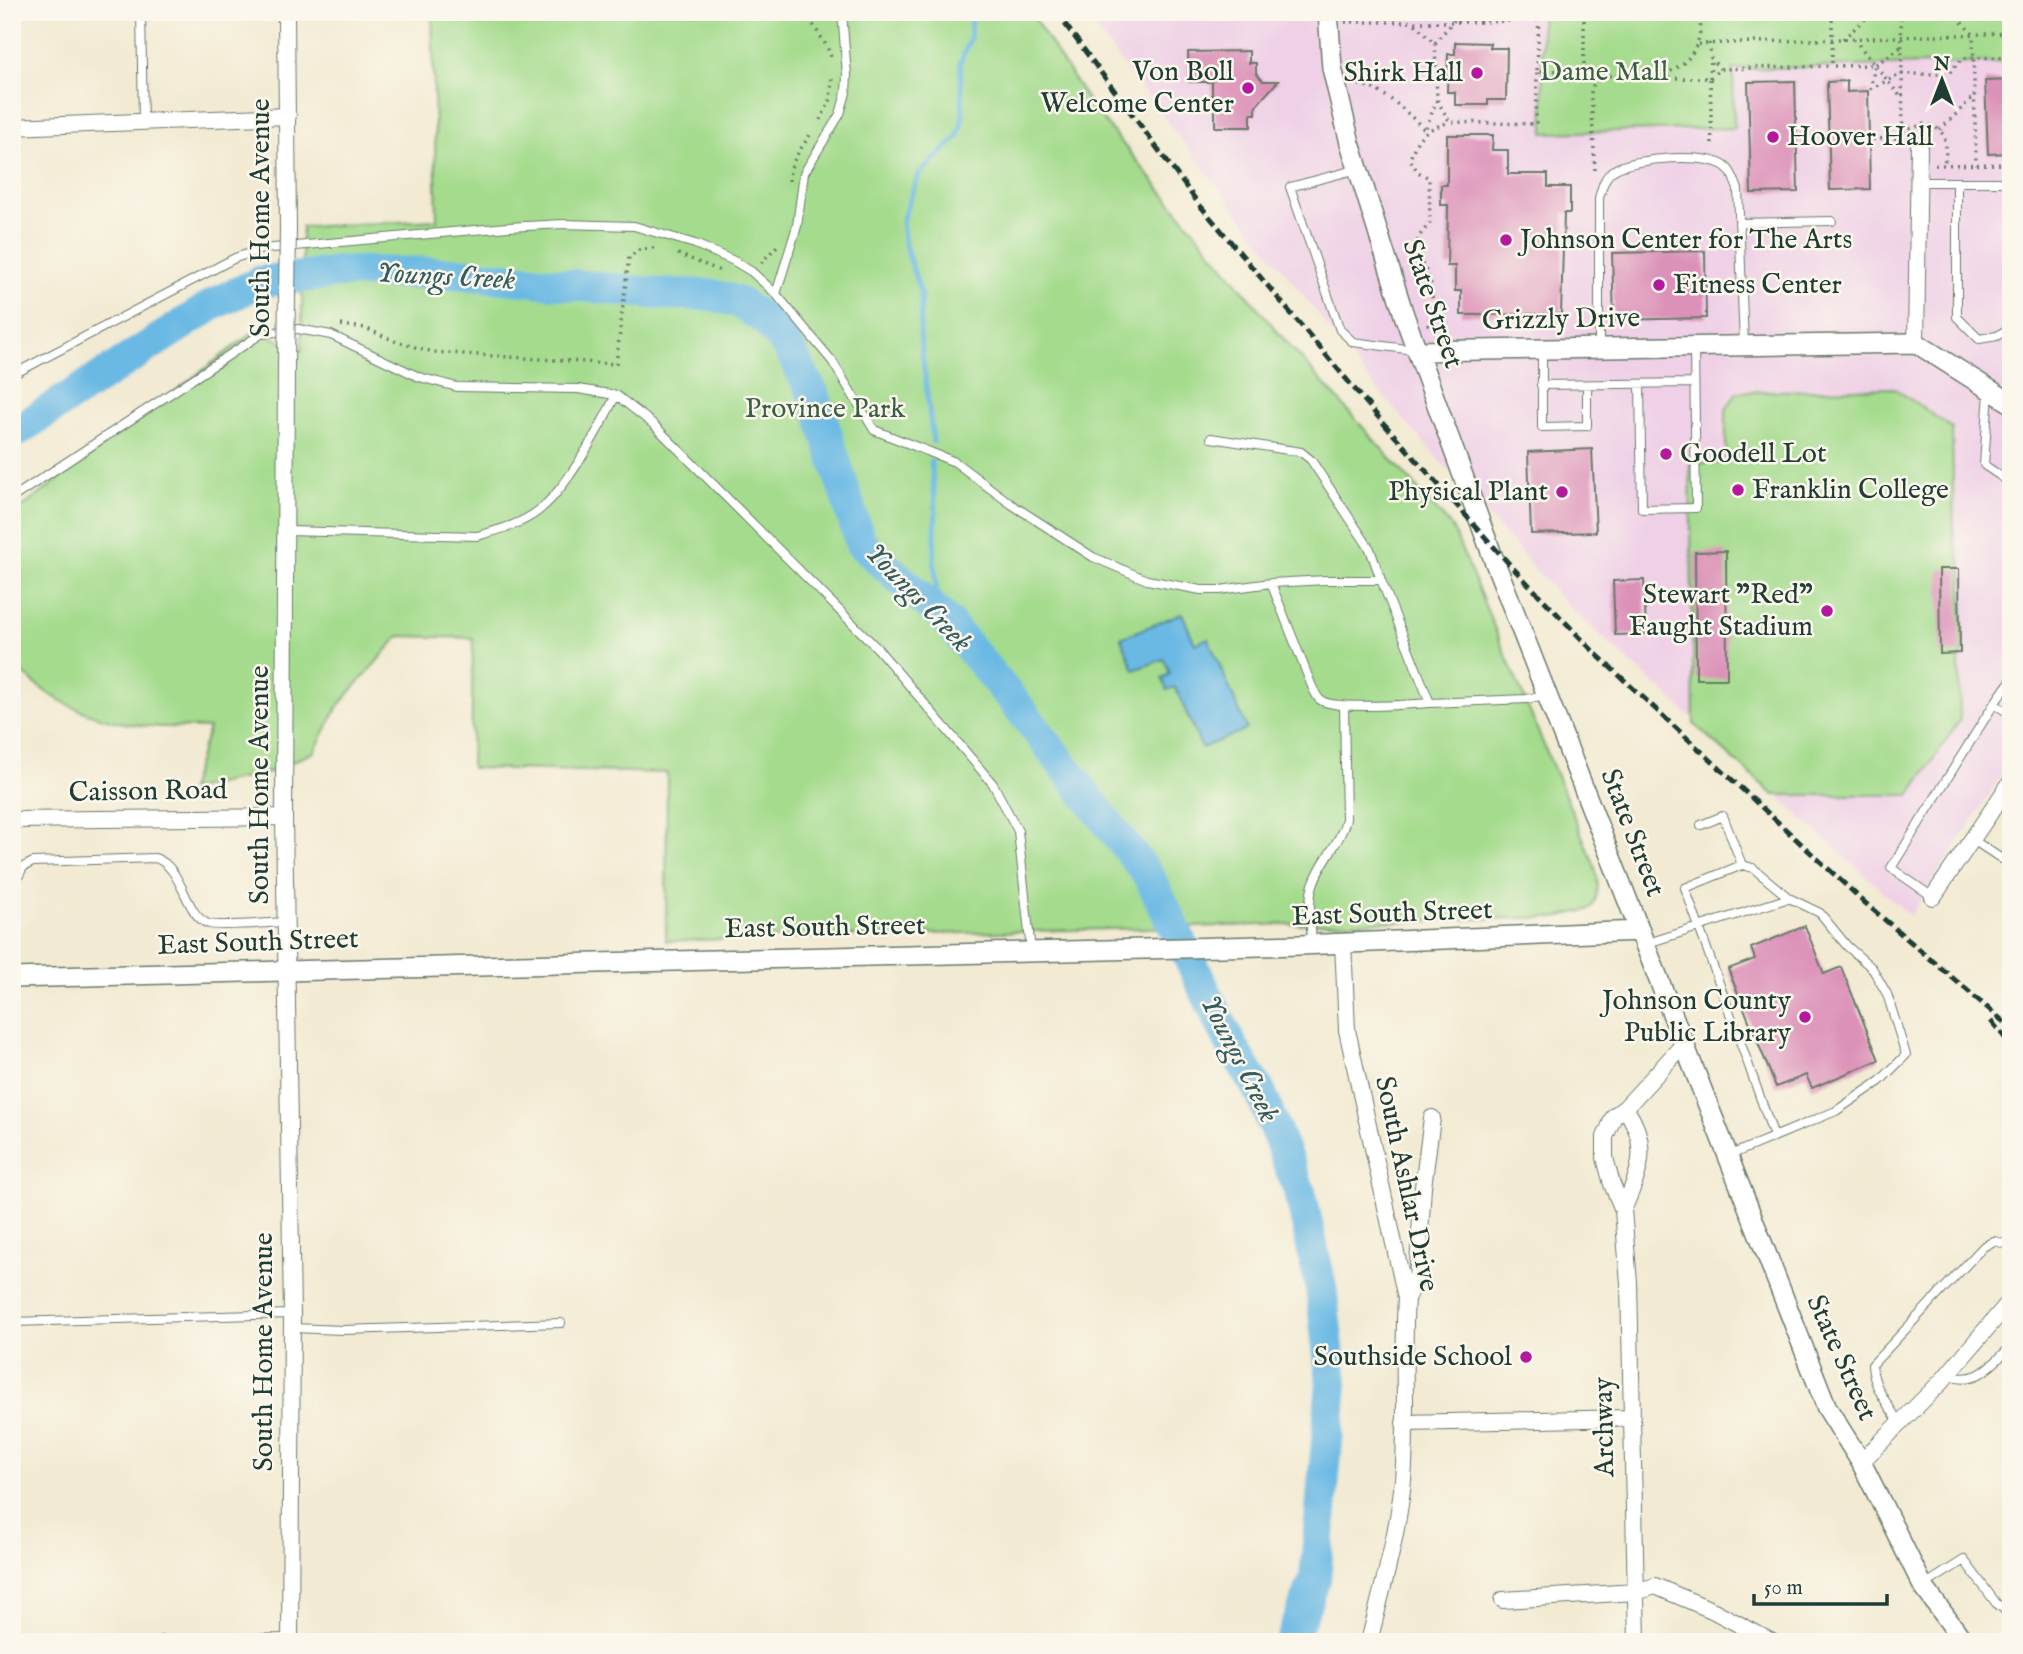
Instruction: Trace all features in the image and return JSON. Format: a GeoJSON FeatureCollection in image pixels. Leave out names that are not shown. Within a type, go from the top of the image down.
{"type":"FeatureCollection","features":[{"type":"Feature","properties":{"kind":"street","name":"South Home Avenue"},"geometry":{"type":"LineString","coordinates":[[286,12],[288,228],[284,817],[292,1321],[290,1640]]}},
{"type":"Feature","properties":{"kind":"street","name":"State Street"},"geometry":{"type":"LineString","coordinates":[[1329,17],[1332,68],[1358,169],[1404,315],[1471,501],[1827,1408],[1861,1462],[1923,1586],[1964,1642]]}},
{"type":"Feature","properties":{"kind":"street"},"geometry":{"type":"LineString","coordinates":[[12,127],[288,116]]}},
{"type":"Feature","properties":{"kind":"street"},"geometry":{"type":"LineString","coordinates":[[1919,145],[1916,343],[2011,403]]}},
{"type":"Feature","properties":{"kind":"street","name":"Grizzly Drive"},"geometry":{"type":"LineString","coordinates":[[1417,351],[1916,343]]}},
{"type":"Feature","properties":{"kind":"street"},"geometry":{"type":"LineString","coordinates":[[1933,897],[2011,782]]}},
{"type":"Feature","properties":{"kind":"street","name":"Caisson Road"},"geometry":{"type":"LineString","coordinates":[[12,820],[284,817]]}},
{"type":"Feature","properties":{"kind":"street","name":"East South Street"},"geometry":{"type":"LineString","coordinates":[[12,978],[1572,936],[1642,938]]}},
{"type":"Feature","properties":{"kind":"street","name":"South Ashlar Drive"},"geometry":{"type":"LineString","coordinates":[[1343,943],[1347,1030],[1406,1298],[1403,1479],[1369,1642]]}},
{"type":"Feature","properties":{"kind":"street","name":"Archway"},"geometry":{"type":"LineString","coordinates":[[1637,1642],[1629,1283],[1623,1210],[1605,1158],[1605,1137],[1614,1115],[1625,1108],[1684,1045]]}},
{"type":"Feature","properties":{"kind":"street","name":"Archway"},"geometry":{"type":"LineString","coordinates":[[1623,1210],[1642,1156],[1640,1136],[1635,1122],[1625,1108]]}},
{"type":"Feature","properties":{"kind":"street"},"geometry":{"type":"LineString","coordinates":[[1406,1298],[1417,1280],[1423,1187],[1432,1118]]}},
{"type":"Feature","properties":{"kind":"street"},"geometry":{"type":"LineString","coordinates":[[1861,1462],[1948,1375],[2011,1300]]}},
{"type":"Feature","properties":{"kind":"street"},"geometry":{"type":"LineString","coordinates":[[1404,1423],[1630,1418]]}},
{"type":"Feature","properties":{"kind":"street"},"geometry":{"type":"LineString","coordinates":[[1503,1600],[1636,1592],[1655,1586],[1714,1611],[1772,1642]]}},
{"type":"Feature","properties":{"kind":"lane"},"geometry":{"type":"LineString","coordinates":[[141,12],[143,121]]}},
{"type":"Feature","properties":{"kind":"lane"},"geometry":{"type":"LineString","coordinates":[[776,294],[797,226],[804,173],[840,114],[846,93],[842,12]]}},
{"type":"Feature","properties":{"kind":"lane"},"geometry":{"type":"LineString","coordinates":[[1599,348],[1600,194],[1605,178],[1625,165],[1680,158],[1709,160],[1728,168],[1738,189],[1744,346]]}},
{"type":"Feature","properties":{"kind":"lane"},"geometry":{"type":"LineString","coordinates":[[1358,169],[1290,187],[1340,330],[1353,342],[1417,351]]}},
{"type":"Feature","properties":{"kind":"lane"},"geometry":{"type":"LineString","coordinates":[[1919,173],[1957,182],[2011,182]]}},
{"type":"Feature","properties":{"kind":"lane"},"geometry":{"type":"LineString","coordinates":[[1957,182],[1957,317],[1979,339],[1997,336],[2011,327]]}},
{"type":"Feature","properties":{"kind":"lane"},"geometry":{"type":"LineString","coordinates":[[1740,223],[1832,221]]}},
{"type":"Feature","properties":{"kind":"lane"},"geometry":{"type":"LineString","coordinates":[[12,375],[235,258],[261,249],[508,227],[563,224],[634,226],[695,244],[752,272],[776,294],[832,361],[874,430],[898,441],[937,453],[955,463],[1093,557],[1147,580],[1201,590],[1271,583],[1381,580]]}},
{"type":"Feature","properties":{"kind":"lane"},"geometry":{"type":"LineString","coordinates":[[12,498],[261,334],[298,329],[331,335],[419,377],[457,387],[578,389],[616,395],[653,424],[878,649],[993,784],[1018,831],[1031,951]]}},
{"type":"Feature","properties":{"kind":"lane"},"geometry":{"type":"LineString","coordinates":[[1640,384],[1642,509],[1696,508],[1694,346]]}},
{"type":"Feature","properties":{"kind":"lane"},"geometry":{"type":"LineString","coordinates":[[1542,349],[1542,427],[1587,426],[1587,385]]}},
{"type":"Feature","properties":{"kind":"lane"},"geometry":{"type":"LineString","coordinates":[[1541,385],[1695,383]]}},
{"type":"Feature","properties":{"kind":"lane"},"geometry":{"type":"LineString","coordinates":[[1989,388],[1984,464],[2011,483]]}},
{"type":"Feature","properties":{"kind":"lane"},"geometry":{"type":"LineString","coordinates":[[287,531],[477,536],[506,528],[538,511],[564,483],[597,434],[616,395]]}},
{"type":"Feature","properties":{"kind":"lane"},"geometry":{"type":"LineString","coordinates":[[1211,438],[1301,452],[1311,460],[1370,549],[1430,703]]}},
{"type":"Feature","properties":{"kind":"lane"},"geometry":{"type":"LineString","coordinates":[[1271,583],[1311,684],[1319,699],[1327,704],[1344,706],[1527,699],[1548,694]]}},
{"type":"Feature","properties":{"kind":"lane"},"geometry":{"type":"LineString","coordinates":[[1933,897],[1891,868],[2011,680]]}},
{"type":"Feature","properties":{"kind":"lane"},"geometry":{"type":"LineString","coordinates":[[1994,704],[2011,714]]}},
{"type":"Feature","properties":{"kind":"lane"},"geometry":{"type":"LineString","coordinates":[[1306,945],[1311,891],[1318,873],[1344,829],[1346,819],[1344,706]]}},
{"type":"Feature","properties":{"kind":"lane"},"geometry":{"type":"LineString","coordinates":[[1701,825],[1723,816],[1742,865]]}},
{"type":"Feature","properties":{"kind":"lane"},"geometry":{"type":"LineString","coordinates":[[1973,840],[2011,865]]}},
{"type":"Feature","properties":{"kind":"lane"},"geometry":{"type":"LineString","coordinates":[[12,890],[23,867],[33,862],[155,858],[167,864],[197,915],[209,924],[287,922]]}},
{"type":"Feature","properties":{"kind":"lane"},"geometry":{"type":"LineString","coordinates":[[1727,1156],[1836,1111],[1880,1081],[1906,1055],[1887,994],[1872,968],[1847,946],[1820,913],[1788,898],[1754,868],[1742,865],[1685,888],[1774,1136]]}},
{"type":"Feature","properties":{"kind":"lane"},"geometry":{"type":"LineString","coordinates":[[1642,938],[1699,928],[1788,898]]}},
{"type":"Feature","properties":{"kind":"lane"},"geometry":{"type":"LineString","coordinates":[[1900,1423],[1881,1396],[1875,1383],[1872,1365],[1983,1247],[1994,1241],[2011,1245]]}},
{"type":"Feature","properties":{"kind":"lane"},"geometry":{"type":"LineString","coordinates":[[12,1322],[292,1321],[343,1330],[561,1323]]}},
{"type":"Feature","properties":{"kind":"lane"},"geometry":{"type":"LineString","coordinates":[[1948,1375],[1972,1378],[2011,1346]]}},
{"type":"Feature","properties":{"kind":"lane"},"geometry":{"type":"LineString","coordinates":[[1923,1586],[1964,1560],[1996,1603],[2011,1615]]}},
{"type":"Feature","properties":{"kind":"lane"},"geometry":{"type":"LineString","coordinates":[[161,1640],[290,1640]]}},
{"type":"Feature","properties":{"kind":"path"},"geometry":{"type":"LineString","coordinates":[[788,184],[796,156],[830,101],[834,67],[828,45],[813,28],[807,12]]}},
{"type":"Feature","properties":{"kind":"path"},"geometry":{"type":"LineString","coordinates":[[1434,332],[1427,329],[1433,285],[1425,267],[1413,252],[1420,235],[1430,223],[1429,178],[1418,172],[1410,160],[1437,100],[1436,43],[1461,12]]}},
{"type":"Feature","properties":{"kind":"path"},"geometry":{"type":"LineString","coordinates":[[1469,12],[1480,22]]}},
{"type":"Feature","properties":{"kind":"path"},"geometry":{"type":"LineString","coordinates":[[1425,130],[1450,122],[1536,124],[1539,12]]}},
{"type":"Feature","properties":{"kind":"path"},"geometry":{"type":"LineString","coordinates":[[1584,12],[1584,71]]}},
{"type":"Feature","properties":{"kind":"path"},"geometry":{"type":"LineString","coordinates":[[1653,78],[1674,70],[1690,59],[1702,28],[1700,12]]}},
{"type":"Feature","properties":{"kind":"path"},"geometry":{"type":"LineString","coordinates":[[1832,12],[1832,66]]}},
{"type":"Feature","properties":{"kind":"path"},"geometry":{"type":"LineString","coordinates":[[1843,39],[1873,12]]}},
{"type":"Feature","properties":{"kind":"path"},"geometry":{"type":"LineString","coordinates":[[1872,139],[1900,138],[1903,131],[1901,12]]}},
{"type":"Feature","properties":{"kind":"path"},"geometry":{"type":"LineString","coordinates":[[1952,12],[1973,34],[1976,165]]}},
{"type":"Feature","properties":{"kind":"path"},"geometry":{"type":"LineString","coordinates":[[1329,17],[1413,22],[1539,20]]}},
{"type":"Feature","properties":{"kind":"path"},"geometry":{"type":"LineString","coordinates":[[1413,22],[1436,43]]}},
{"type":"Feature","properties":{"kind":"path"},"geometry":{"type":"LineString","coordinates":[[1698,44],[2010,33],[2011,56],[1963,58],[1948,74],[1901,74],[1870,89],[1875,65]]}},
{"type":"Feature","properties":{"kind":"path"},"geometry":{"type":"LineString","coordinates":[[1853,38],[1902,97]]}},
{"type":"Feature","properties":{"kind":"path"},"geometry":{"type":"LineString","coordinates":[[1709,43],[1712,151]]}},
{"type":"Feature","properties":{"kind":"path"},"geometry":{"type":"LineString","coordinates":[[1537,72],[1597,71],[1616,78],[1710,78],[1720,69],[1875,65],[1901,47]]}},
{"type":"Feature","properties":{"kind":"path"},"geometry":{"type":"LineString","coordinates":[[1711,58],[1720,69]]}},
{"type":"Feature","properties":{"kind":"path"},"geometry":{"type":"LineString","coordinates":[[1597,71],[1591,93],[1595,173],[1600,194]]}},
{"type":"Feature","properties":{"kind":"path"},"geometry":{"type":"LineString","coordinates":[[1336,84],[1360,84],[1399,104],[1425,130]]}},
{"type":"Feature","properties":{"kind":"path"},"geometry":{"type":"LineString","coordinates":[[1940,130],[1974,96]]}},
{"type":"Feature","properties":{"kind":"path"},"geometry":{"type":"LineString","coordinates":[[1437,100],[1450,122]]}},
{"type":"Feature","properties":{"kind":"path"},"geometry":{"type":"LineString","coordinates":[[1919,173],[1976,165],[2011,164]]}},
{"type":"Feature","properties":{"kind":"path"},"geometry":{"type":"LineString","coordinates":[[672,251],[742,280],[781,241]]}},
{"type":"Feature","properties":{"kind":"path"},"geometry":{"type":"LineString","coordinates":[[340,325],[365,328],[397,342],[433,352],[616,364],[629,257],[639,250],[660,247]]}},
{"type":"Feature","properties":{"kind":"shaded area","name":"Franklin College"},"geometry":{"type":"Polygon","coordinates":[[[1082,12],[2011,12],[2011,761],[1910,916],[1562,600],[1369,380],[1082,12]]]}},
{"type":"Feature","properties":{"kind":"green space","name":"Province Park"},"geometry":{"type":"Polygon","coordinates":[[[432,12],[1030,12],[1089,103],[1282,337],[1452,527],[1594,864],[1598,887],[1591,909],[1557,917],[666,941],[667,773],[471,768],[473,638],[399,636],[338,706],[314,752],[265,774],[189,790],[209,728],[146,726],[108,720],[71,706],[41,688],[12,664],[12,515],[256,330],[302,351],[302,227],[437,220],[432,12]]]}},
{"type":"Feature","properties":{"kind":"green space","name":"Dame Mall"},"geometry":{"type":"Polygon","coordinates":[[[1541,12],[2011,12],[2011,62],[1733,69],[1734,128],[1544,133],[1541,12]]]}},
{"type":"Feature","properties":{"kind":"green space","name":"Stewart \"Red\" Faught Stadium"},"geometry":{"type":"Polygon","coordinates":[[[1894,388],[1952,428],[1954,541],[1962,569],[1963,653],[1959,661],[1960,719],[1910,795],[1774,795],[1694,724],[1690,463],[1726,463],[1726,410],[1737,392],[1894,388]]]}},
{"type":"Feature","properties":{"kind":"water"},"geometry":{"type":"Polygon","coordinates":[[[1182,613],[1195,644],[1208,638],[1247,729],[1202,748],[1175,687],[1167,690],[1162,678],[1170,674],[1164,659],[1134,670],[1121,638],[1182,613]]]}},
{"type":"Feature","properties":{"kind":"building","name":"Shirk Hall"},"geometry":{"type":"Polygon","coordinates":[[[1455,42],[1490,43],[1490,48],[1507,48],[1506,100],[1488,100],[1488,105],[1455,105],[1455,92],[1447,92],[1448,54],[1455,54],[1455,42]]]}},
{"type":"Feature","properties":{"kind":"building","name":"Von Boll Welcome Center"},"geometry":{"type":"Polygon","coordinates":[[[1249,51],[1249,63],[1256,63],[1256,73],[1263,81],[1278,81],[1256,106],[1256,114],[1251,114],[1251,127],[1215,127],[1212,82],[1189,82],[1188,52],[1249,51]]]}},
{"type":"Feature","properties":{"kind":"building"},"geometry":{"type":"Polygon","coordinates":[[[2011,80],[2011,153],[1988,154],[1985,81],[2011,80]]]}},
{"type":"Feature","properties":{"kind":"building","name":"Hoover Hall"},"geometry":{"type":"Polygon","coordinates":[[[1795,81],[1798,192],[1751,193],[1748,82],[1795,81]]]}},
{"type":"Feature","properties":{"kind":"building"},"geometry":{"type":"Polygon","coordinates":[[[1847,81],[1847,92],[1868,91],[1870,189],[1830,190],[1827,82],[1847,81]]]}},
{"type":"Feature","properties":{"kind":"building","name":"Johnson Center for The Arts"},"geometry":{"type":"Polygon","coordinates":[[[1447,135],[1493,135],[1492,150],[1508,150],[1508,174],[1548,174],[1548,187],[1570,187],[1570,213],[1564,213],[1561,314],[1461,315],[1461,291],[1455,291],[1455,266],[1447,266],[1448,205],[1441,205],[1441,185],[1447,185],[1447,135]]]}},
{"type":"Feature","properties":{"kind":"building","name":"Fitness Center"},"geometry":{"type":"Polygon","coordinates":[[[1705,251],[1706,318],[1614,320],[1612,253],[1705,251]]]}},
{"type":"Feature","properties":{"kind":"building","name":"Physical Plant"},"geometry":{"type":"Polygon","coordinates":[[[1592,449],[1596,532],[1531,534],[1528,452],[1592,449]]]}},
{"type":"Feature","properties":{"kind":"building"},"geometry":{"type":"Polygon","coordinates":[[[1726,551],[1727,679],[1696,679],[1695,552],[1726,551]]]}},
{"type":"Feature","properties":{"kind":"building"},"geometry":{"type":"Polygon","coordinates":[[[1939,569],[1959,569],[1960,653],[1940,654],[1939,569]]]}},
{"type":"Feature","properties":{"kind":"building"},"geometry":{"type":"Polygon","coordinates":[[[1644,580],[1646,634],[1615,635],[1613,581],[1644,580]]]}},
{"type":"Feature","properties":{"kind":"building","name":"Johnson County Public Library"},"geometry":{"type":"Polygon","coordinates":[[[1805,926],[1824,974],[1841,967],[1879,1060],[1812,1088],[1806,1075],[1776,1087],[1728,969],[1755,959],[1751,948],[1805,926]]]}},
{"type":"Feature","properties":{"kind":"waterway"},"geometry":{"type":"LineString","coordinates":[[933,442],[920,336],[921,295],[905,245],[902,221],[919,174],[958,137],[963,116],[960,63],[970,39],[971,12]]}},
{"type":"Feature","properties":{"kind":"waterway","name":"Youngs Creek"},"geometry":{"type":"LineString","coordinates":[[12,434],[214,304],[260,282],[340,272],[455,273],[661,294],[712,295],[738,302],[765,320],[788,347],[815,397],[861,544],[947,621],[1020,709],[1150,878],[1231,1044],[1261,1094],[1300,1192],[1321,1287],[1332,1383],[1315,1579],[1291,1642]]}},
{"type":"Feature","properties":{"kind":"waterway"},"geometry":{"type":"LineString","coordinates":[[931,461],[936,512],[934,558],[937,593],[947,621]]}},
{"type":"Feature","properties":{"kind":"railway"},"geometry":{"type":"LineString","coordinates":[[1056,12],[1198,203],[1385,425],[1511,566],[1595,653],[1863,901],[2011,1028]]}},
{"type":"Feature","properties":{"kind":"railway"},"geometry":{"type":"LineString","coordinates":[[1991,1021],[2011,1045]]}},
{"type":"Feature","properties":{"kind":"place","name":"Shirk Hall"},"geometry":{"type":"Point","coordinates":[1477,73]}},
{"type":"Feature","properties":{"kind":"place","name":"Von Boll Welcome Center"},"geometry":{"type":"Point","coordinates":[1248,88]}},
{"type":"Feature","properties":{"kind":"place","name":"Hoover Hall"},"geometry":{"type":"Point","coordinates":[1773,137]}},
{"type":"Feature","properties":{"kind":"place","name":"Johnson Center for The Arts"},"geometry":{"type":"Point","coordinates":[1506,240]}},
{"type":"Feature","properties":{"kind":"place","name":"Fitness Center"},"geometry":{"type":"Point","coordinates":[1659,285]}},
{"type":"Feature","properties":{"kind":"place","name":"Goodell Lot"},"geometry":{"type":"Point","coordinates":[1666,454]}},
{"type":"Feature","properties":{"kind":"place","name":"Franklin College"},"geometry":{"type":"Point","coordinates":[1738,490]}},
{"type":"Feature","properties":{"kind":"place","name":"Physical Plant"},"geometry":{"type":"Point","coordinates":[1562,492]}},
{"type":"Feature","properties":{"kind":"place","name":"Stewart \"Red\" Faught Stadium"},"geometry":{"type":"Point","coordinates":[1827,611]}},
{"type":"Feature","properties":{"kind":"place","name":"Johnson County Public Library"},"geometry":{"type":"Point","coordinates":[1805,1017]}},
{"type":"Feature","properties":{"kind":"place","name":"Southside School"},"geometry":{"type":"Point","coordinates":[1526,1357]}}]}
